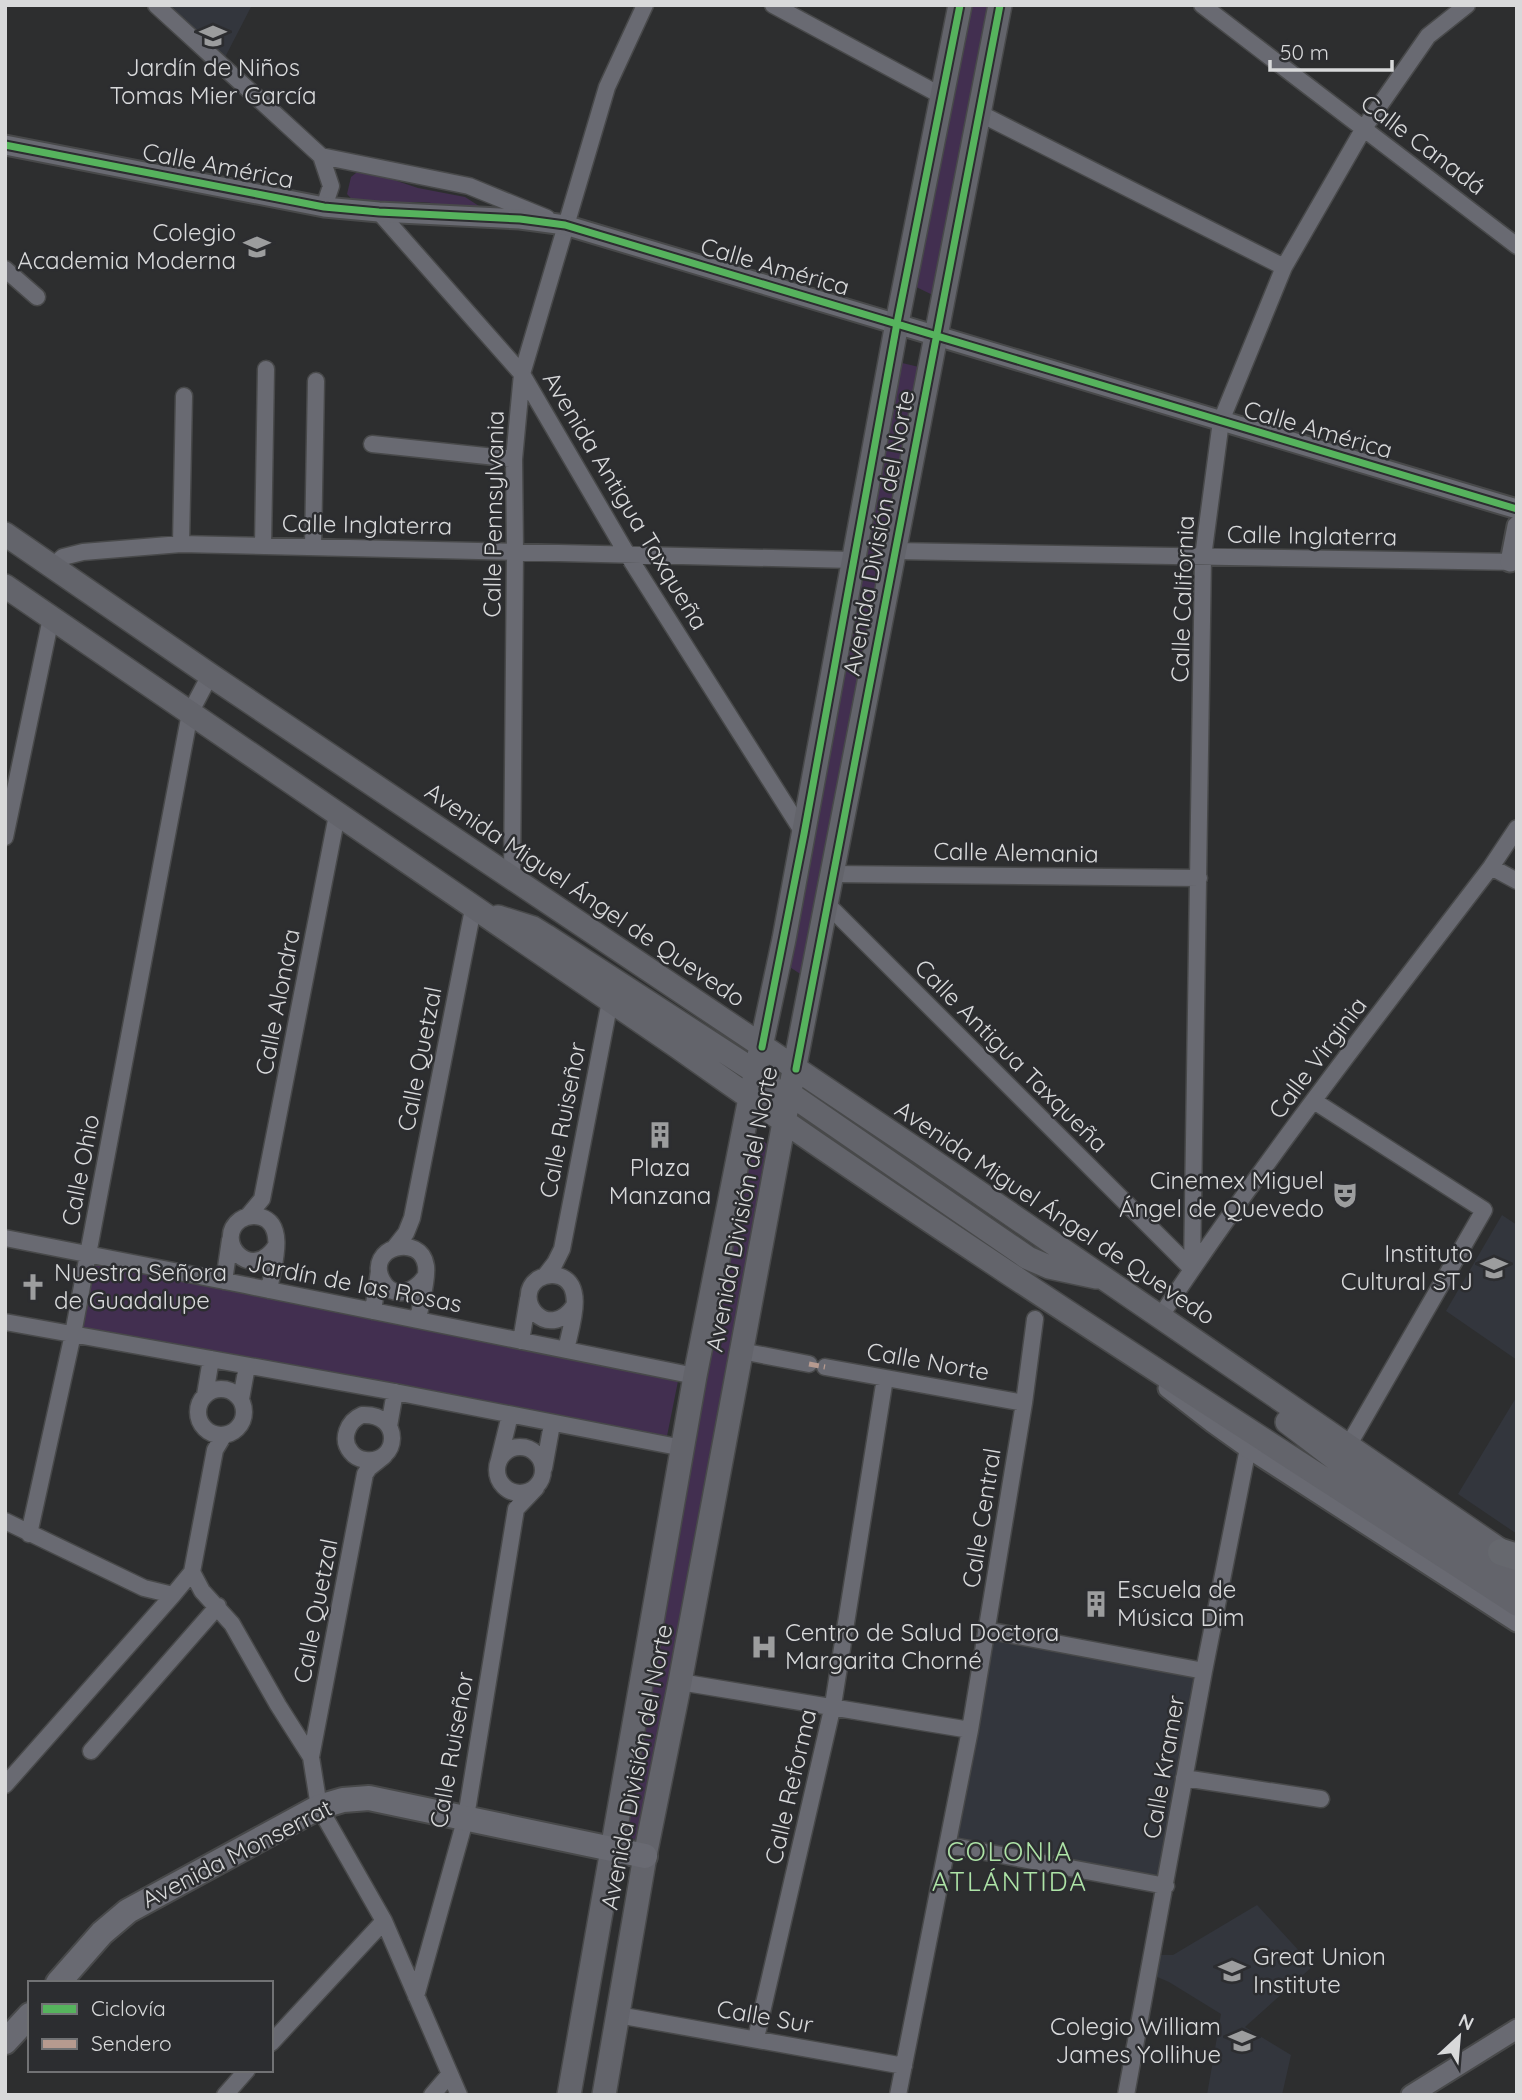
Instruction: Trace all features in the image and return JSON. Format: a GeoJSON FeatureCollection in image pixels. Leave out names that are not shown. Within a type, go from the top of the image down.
{"type":"FeatureCollection","features":[{"type":"Feature","properties":{"kind":"main road","name":"Avenida División del Norte"},"geometry":{"type":"LineString","coordinates":[[569,2095],[695,1377],[804,834],[897,323],[960,5]]}},
{"type":"Feature","properties":{"kind":"main road","name":"Avenida División del Norte"},"geometry":{"type":"LineString","coordinates":[[604,2095],[645,1856],[784,1122],[1000,5]]}},
{"type":"Feature","properties":{"kind":"main road","name":"Avenida Miguel Ángel de Quevedo"},"geometry":{"type":"LineString","coordinates":[[5,534],[1512,1556]]}},
{"type":"Feature","properties":{"kind":"main road"},"geometry":{"type":"LineString","coordinates":[[5,586],[1040,1295],[1517,1604]]}},
{"type":"Feature","properties":{"kind":"main road"},"geometry":{"type":"LineString","coordinates":[[473,909],[528,926],[543,934],[765,1078],[776,1079],[789,1075],[796,1069]]}},
{"type":"Feature","properties":{"kind":"main road"},"geometry":{"type":"LineString","coordinates":[[750,1098],[771,1090],[790,1094],[1028,1258],[1056,1269],[1106,1279]]}},
{"type":"Feature","properties":{"kind":"main road"},"geometry":{"type":"LineString","coordinates":[[1207,1349],[1274,1412],[1371,1486],[1517,1583]]}},
{"type":"Feature","properties":{"kind":"main road","name":"Avenida Monserrat"},"geometry":{"type":"LineString","coordinates":[[60,1981],[102,1933],[128,1911],[319,1807],[343,1800],[369,1798],[645,1856]]}},
{"type":"Feature","properties":{"kind":"main road"},"geometry":{"type":"LineString","coordinates":[[5,2042],[28,2017]]}},
{"type":"Feature","properties":{"kind":"street"},"geometry":{"type":"LineString","coordinates":[[156,5],[321,156],[331,186],[324,207]]}},
{"type":"Feature","properties":{"kind":"street","name":"Calle Pennsylvania"},"geometry":{"type":"LineString","coordinates":[[512,877],[514,460],[522,374],[607,87],[645,5]]}},
{"type":"Feature","properties":{"kind":"street"},"geometry":{"type":"LineString","coordinates":[[773,5],[942,96]]}},
{"type":"Feature","properties":{"kind":"street","name":"Calle Canadá"},"geometry":{"type":"LineString","coordinates":[[1202,5],[1517,246]]}},
{"type":"Feature","properties":{"kind":"street","name":"Calle California"},"geometry":{"type":"LineString","coordinates":[[1192,1269],[1203,556],[1220,421],[1284,267],[1364,128],[1428,36],[1467,5]]}},
{"type":"Feature","properties":{"kind":"street"},"geometry":{"type":"LineString","coordinates":[[979,113],[1284,267]]}},
{"type":"Feature","properties":{"kind":"street","name":"Calle América"},"geometry":{"type":"LineString","coordinates":[[5,145],[324,207],[520,219],[565,225],[1517,509]]}},
{"type":"Feature","properties":{"kind":"street"},"geometry":{"type":"LineString","coordinates":[[321,156],[469,186],[565,225]]}},
{"type":"Feature","properties":{"kind":"street","name":"Avenida Antigua Taxqueña"},"geometry":{"type":"LineString","coordinates":[[379,212],[522,374],[627,554],[804,834]]}},
{"type":"Feature","properties":{"kind":"street"},"geometry":{"type":"LineString","coordinates":[[5,270],[37,297]]}},
{"type":"Feature","properties":{"kind":"street"},"geometry":{"type":"LineString","coordinates":[[263,546],[267,369]]}},
{"type":"Feature","properties":{"kind":"street"},"geometry":{"type":"LineString","coordinates":[[313,547],[316,381]]}},
{"type":"Feature","properties":{"kind":"street"},"geometry":{"type":"LineString","coordinates":[[181,544],[184,396]]}},
{"type":"Feature","properties":{"kind":"street"},"geometry":{"type":"LineString","coordinates":[[372,444],[514,460]]}},
{"type":"Feature","properties":{"kind":"street"},"geometry":{"type":"LineString","coordinates":[[1513,562],[1517,526]]}},
{"type":"Feature","properties":{"kind":"street","name":"Calle Inglaterra"},"geometry":{"type":"LineString","coordinates":[[53,566],[63,557],[83,552],[181,544],[853,560]]}},
{"type":"Feature","properties":{"kind":"street","name":"Calle Inglaterra"},"geometry":{"type":"LineString","coordinates":[[895,551],[1513,562]]}},
{"type":"Feature","properties":{"kind":"street"},"geometry":{"type":"LineString","coordinates":[[5,837],[51,618]]}},
{"type":"Feature","properties":{"kind":"street","name":"Calle Ohio"},"geometry":{"type":"LineString","coordinates":[[29,1534],[73,1334],[190,713],[210,675]]}},
{"type":"Feature","properties":{"kind":"street","name":"Calle Alondra"},"geometry":{"type":"LineString","coordinates":[[247,1217],[262,1199],[337,815]]}},
{"type":"Feature","properties":{"kind":"street","name":"Calle Virginia"},"geometry":{"type":"LineString","coordinates":[[1160,1317],[1314,1101],[1491,867],[1517,828]]}},
{"type":"Feature","properties":{"kind":"street"},"geometry":{"type":"LineString","coordinates":[[1491,867],[1517,881]]}},
{"type":"Feature","properties":{"kind":"street","name":"Calle Alemania"},"geometry":{"type":"LineString","coordinates":[[832,874],[1199,878]]}},
{"type":"Feature","properties":{"kind":"street","name":"Calle Antigua Taxqueña"},"geometry":{"type":"LineString","coordinates":[[827,904],[1192,1269]]}},
{"type":"Feature","properties":{"kind":"street","name":"Calle Quetzal"},"geometry":{"type":"LineString","coordinates":[[395,1247],[406,1233],[412,1218],[473,909]]}},
{"type":"Feature","properties":{"kind":"street","name":"Calle Ruiseñor"},"geometry":{"type":"LineString","coordinates":[[572,1286],[563,1265],[562,1249],[610,1001]]}},
{"type":"Feature","properties":{"kind":"street"},"geometry":{"type":"LineString","coordinates":[[1314,1101],[1484,1210],[1348,1446]]}},
{"type":"Feature","properties":{"kind":"street"},"geometry":{"type":"LineString","coordinates":[[262,1199],[277,1236],[269,1290]]}},
{"type":"Feature","properties":{"kind":"street"},"geometry":{"type":"LineString","coordinates":[[224,1281],[232,1230],[238,1222],[257,1216],[267,1219],[274,1227]]}},
{"type":"Feature","properties":{"kind":"street","name":"Calle Quetzal"},"geometry":{"type":"LineString","coordinates":[[412,1218],[413,1234],[422,1257]]}},
{"type":"Feature","properties":{"kind":"street","name":"Jardín de las Rosas"},"geometry":{"type":"LineString","coordinates":[[5,1238],[695,1377]]}},
{"type":"Feature","properties":{"kind":"street"},"geometry":{"type":"LineString","coordinates":[[230,1240],[235,1252],[245,1260],[257,1262],[269,1257],[276,1246]]}},
{"type":"Feature","properties":{"kind":"street"},"geometry":{"type":"LineString","coordinates":[[373,1311],[381,1261],[386,1252],[405,1246],[415,1250],[426,1267],[418,1320]]}},
{"type":"Feature","properties":{"kind":"street","name":"Calle Ruiseñor"},"geometry":{"type":"LineString","coordinates":[[545,1276],[562,1249]]}},
{"type":"Feature","properties":{"kind":"street"},"geometry":{"type":"LineString","coordinates":[[379,1271],[383,1283],[393,1291],[406,1293],[417,1287],[425,1277]]}},
{"type":"Feature","properties":{"kind":"street"},"geometry":{"type":"LineString","coordinates":[[521,1341],[530,1289],[536,1281],[555,1275],[565,1278],[575,1295],[566,1350]]}},
{"type":"Feature","properties":{"kind":"street"},"geometry":{"type":"LineString","coordinates":[[528,1299],[533,1311],[542,1320],[555,1321],[567,1316],[574,1306]]}},
{"type":"Feature","properties":{"kind":"street","name":"Calle Central"},"geometry":{"type":"LineString","coordinates":[[898,2095],[970,1730],[1024,1403],[1035,1319]]}},
{"type":"Feature","properties":{"kind":"street"},"geometry":{"type":"LineString","coordinates":[[5,1322],[396,1392],[683,1448]]}},
{"type":"Feature","properties":{"kind":"street","name":"Calle Norte"},"geometry":{"type":"LineString","coordinates":[[741,1350],[1024,1403]]}},
{"type":"Feature","properties":{"kind":"street"},"geometry":{"type":"LineString","coordinates":[[205,1395],[211,1359]]}},
{"type":"Feature","properties":{"kind":"street"},"geometry":{"type":"LineString","coordinates":[[1150,1365],[1170,1390],[1248,1448],[1517,1622]]}},
{"type":"Feature","properties":{"kind":"street"},"geometry":{"type":"LineString","coordinates":[[241,1399],[234,1392],[224,1389],[214,1389],[205,1395],[199,1404],[198,1416],[203,1426],[218,1434],[235,1431],[242,1422],[244,1410],[241,1399],[247,1366]]}},
{"type":"Feature","properties":{"kind":"street","name":"Calle Reforma"},"geometry":{"type":"LineString","coordinates":[[756,2038],[833,1705],[885,1378]]}},
{"type":"Feature","properties":{"kind":"street"},"geometry":{"type":"LineString","coordinates":[[359,1386],[354,1418],[347,1430],[346,1441],[365,1474]]}},
{"type":"Feature","properties":{"kind":"street"},"geometry":{"type":"LineString","coordinates":[[389,1426],[396,1392]]}},
{"type":"Feature","properties":{"kind":"street"},"geometry":{"type":"LineString","coordinates":[[354,1418],[372,1415],[382,1418],[393,1436],[391,1447],[365,1474]]}},
{"type":"Feature","properties":{"kind":"street"},"geometry":{"type":"LineString","coordinates":[[510,1415],[497,1473],[516,1509],[542,1479],[552,1424]]}},
{"type":"Feature","properties":{"kind":"street"},"geometry":{"type":"LineString","coordinates":[[5,1785],[192,1572],[218,1434]]}},
{"type":"Feature","properties":{"kind":"street"},"geometry":{"type":"LineString","coordinates":[[499,1461],[504,1453],[513,1448],[524,1447],[540,1458],[544,1468]]}},
{"type":"Feature","properties":{"kind":"street","name":"Calle Kramer"},"geometry":{"type":"LineString","coordinates":[[1126,2095],[1248,1448]]}},
{"type":"Feature","properties":{"kind":"street"},"geometry":{"type":"LineString","coordinates":[[350,1451],[360,1459],[373,1461],[384,1456]]}},
{"type":"Feature","properties":{"kind":"street","name":"Calle Quetzal"},"geometry":{"type":"LineString","coordinates":[[311,1757],[365,1474]]}},
{"type":"Feature","properties":{"kind":"street"},"geometry":{"type":"LineString","coordinates":[[501,1483],[511,1492],[524,1494],[536,1488]]}},
{"type":"Feature","properties":{"kind":"street","name":"Calle Ruiseñor"},"geometry":{"type":"LineString","coordinates":[[416,1996],[466,1817],[516,1509]]}},
{"type":"Feature","properties":{"kind":"street"},"geometry":{"type":"LineString","coordinates":[[6,1523],[144,1588],[173,1595]]}},
{"type":"Feature","properties":{"kind":"street"},"geometry":{"type":"LineString","coordinates":[[192,1572],[202,1591],[232,1624],[311,1757],[319,1807],[384,1921],[459,2095]]}},
{"type":"Feature","properties":{"kind":"street"},"geometry":{"type":"LineString","coordinates":[[91,1751],[218,1606]]}},
{"type":"Feature","properties":{"kind":"street"},"geometry":{"type":"LineString","coordinates":[[986,1630],[1204,1671]]}},
{"type":"Feature","properties":{"kind":"street"},"geometry":{"type":"LineString","coordinates":[[680,1682],[833,1705],[970,1730]]}},
{"type":"Feature","properties":{"kind":"street"},"geometry":{"type":"LineString","coordinates":[[1184,1778],[1321,1799]]}},
{"type":"Feature","properties":{"kind":"street"},"geometry":{"type":"LineString","coordinates":[[948,1845],[1166,1886]]}},
{"type":"Feature","properties":{"kind":"street"},"geometry":{"type":"LineString","coordinates":[[273,2041],[384,1921]]}},
{"type":"Feature","properties":{"kind":"street","name":"Calle Sur"},"geometry":{"type":"LineString","coordinates":[[618,2015],[904,2066]]}},
{"type":"Feature","properties":{"kind":"street"},"geometry":{"type":"LineString","coordinates":[[1411,2095],[1517,2029]]}},
{"type":"Feature","properties":{"kind":"street"},"geometry":{"type":"LineString","coordinates":[[225,2095],[245,2072]]}},
{"type":"Feature","properties":{"kind":"street"},"geometry":{"type":"LineString","coordinates":[[432,2095],[450,2074]]}},
{"type":"Feature","properties":{"kind":"shaded area","name":"Jardín de Niños Tomas Mier García"},"geometry":{"type":"Polygon","coordinates":[[[156,5],[252,5],[221,65],[156,5]]]}},
{"type":"Feature","properties":{"kind":"shaded area"},"geometry":{"type":"Polygon","coordinates":[[[971,5],[992,5],[937,297],[914,286],[971,5]]]}},
{"type":"Feature","properties":{"kind":"shaded area"},"geometry":{"type":"Polygon","coordinates":[[[361,169],[418,188],[465,197],[479,206],[414,202],[360,208],[347,194],[351,177],[361,169]]]}},
{"type":"Feature","properties":{"kind":"shaded area"},"geometry":{"type":"Polygon","coordinates":[[[898,362],[919,367],[802,975],[788,966],[898,362]]]}},
{"type":"Feature","properties":{"kind":"shaded area"},"geometry":{"type":"Polygon","coordinates":[[[751,1131],[767,1144],[641,1840],[621,1838],[751,1131]]]}},
{"type":"Feature","properties":{"kind":"shaded area","name":"Instituto Cultural STJ"},"geometry":{"type":"Polygon","coordinates":[[[1502,1215],[1517,1225],[1517,1360],[1446,1311],[1502,1215]]]}},
{"type":"Feature","properties":{"kind":"shaded area"},"geometry":{"type":"Polygon","coordinates":[[[96,1259],[678,1381],[667,1436],[557,1421],[82,1334],[96,1259]]]}},
{"type":"Feature","properties":{"kind":"shaded area"},"geometry":{"type":"Polygon","coordinates":[[[1517,1396],[1517,1534],[1458,1494],[1517,1396]]]}},
{"type":"Feature","properties":{"kind":"shaded area"},"geometry":{"type":"Polygon","coordinates":[[[986,1631],[1203,1671],[1165,1885],[950,1844],[986,1631]]]}},
{"type":"Feature","properties":{"kind":"shaded area","name":"Great Union Institute"},"geometry":{"type":"Polygon","coordinates":[[[1257,1905],[1313,1966],[1245,2027],[1291,2055],[1282,2095],[1207,2095],[1221,2014],[1155,1976],[1157,1955],[1173,1955],[1257,1905]]]}},
{"type":"Feature","properties":{"kind":"marked path"},"geometry":{"type":"LineString","coordinates":[[809,1364],[825,1367]]}},
{"type":"Feature","properties":{"kind":"cycle path"},"geometry":{"type":"LineString","coordinates":[[762,1047],[804,834],[897,323],[960,5]]}},
{"type":"Feature","properties":{"kind":"cycle path"},"geometry":{"type":"LineString","coordinates":[[796,1069],[1000,5]]}},
{"type":"Feature","properties":{"kind":"cycle path"},"geometry":{"type":"LineString","coordinates":[[5,145],[324,207],[520,219],[565,225],[1517,509]]}},
{"type":"Feature","properties":{"kind":"place","name":"Jardín de Niños Tomas Mier García"},"geometry":{"type":"Point","coordinates":[213,36]}},
{"type":"Feature","properties":{"kind":"place","name":"Colegio Academia Moderna"},"geometry":{"type":"Point","coordinates":[257,247]}},
{"type":"Feature","properties":{"kind":"place","name":"Plaza Manzana"},"geometry":{"type":"Point","coordinates":[660,1135]}},
{"type":"Feature","properties":{"kind":"place","name":"Cinemex Miguel Ángel de Quevedo"},"geometry":{"type":"Point","coordinates":[1345,1195]}},
{"type":"Feature","properties":{"kind":"place","name":"Instituto Cultural STJ"},"geometry":{"type":"Point","coordinates":[1494,1268]}},
{"type":"Feature","properties":{"kind":"place","name":"Nuestra Señora de Guadalupe"},"geometry":{"type":"Point","coordinates":[33,1287]}},
{"type":"Feature","properties":{"kind":"place","name":"Escuela de Música Dim"},"geometry":{"type":"Point","coordinates":[1096,1604]}},
{"type":"Feature","properties":{"kind":"place","name":"Centro de Salud Doctora Margarita Chorné"},"geometry":{"type":"Point","coordinates":[764,1647]}},
{"type":"Feature","properties":{"kind":"place","name":"Great Union Institute"},"geometry":{"type":"Point","coordinates":[1232,1971]}},
{"type":"Feature","properties":{"kind":"place","name":"Colegio William James Yollihue"},"geometry":{"type":"Point","coordinates":[1242,2041]}},
{"type":"Feature","properties":{"kind":"district","name":"COLONIA ATLÁNTIDA"},"geometry":{"type":"Point","coordinates":[1010,1867]}}]}
